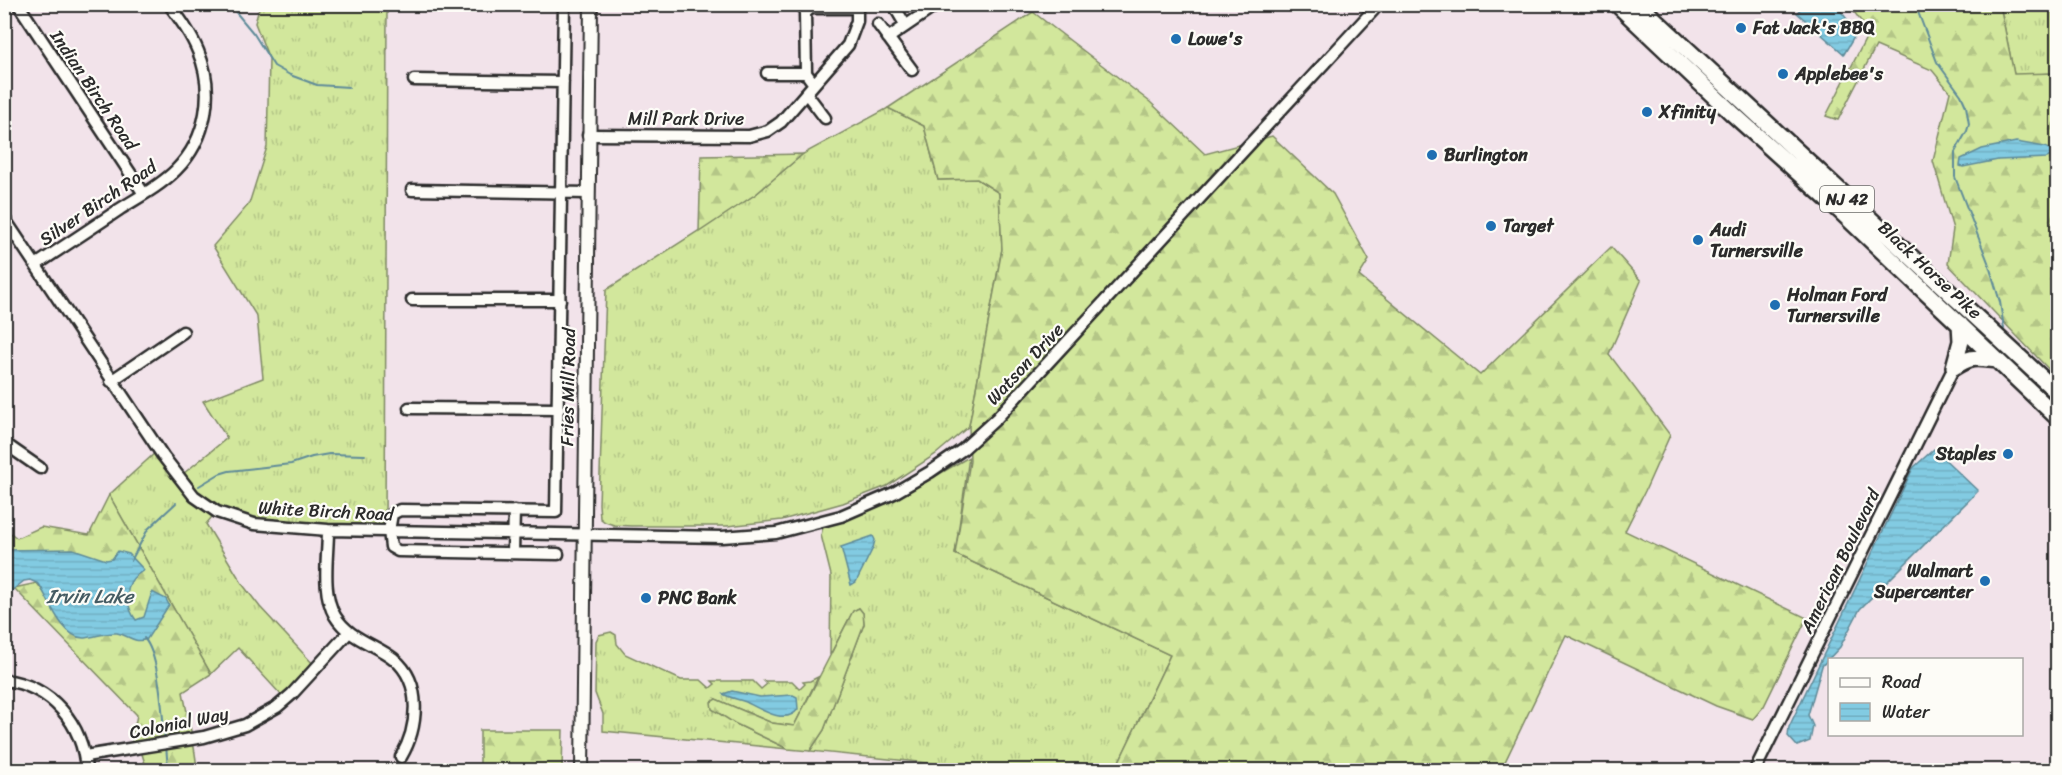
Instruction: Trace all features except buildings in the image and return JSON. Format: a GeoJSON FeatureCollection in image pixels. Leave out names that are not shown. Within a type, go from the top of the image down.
{"type":"FeatureCollection","features":[{"type":"Feature","properties":{"kind":"highway","name":"Black Horse Pike"},"geometry":{"type":"LineString","coordinates":[[1617,4],[1835,206],[2058,418]]}},
{"type":"Feature","properties":{"kind":"highway","name":"Black Horse Pike"},"geometry":{"type":"LineString","coordinates":[[1638,4],[2058,393]]}},
{"type":"Feature","properties":{"kind":"highway"},"geometry":{"type":"LineString","coordinates":[[1732,113],[1762,134],[1772,138],[1778,135]]}},
{"type":"Feature","properties":{"kind":"highway"},"geometry":{"type":"LineString","coordinates":[[1954,367],[1961,341],[1960,324]]}},
{"type":"Feature","properties":{"kind":"highway"},"geometry":{"type":"LineString","coordinates":[[1954,367],[1968,358],[1997,360]]}},
{"type":"Feature","properties":{"kind":"main road","name":"Fries Mill Road"},"geometry":{"type":"LineString","coordinates":[[582,771],[591,4]]}},
{"type":"Feature","properties":{"kind":"street","name":"Indian Birch Road"},"geometry":{"type":"LineString","coordinates":[[18,4],[144,194]]}},
{"type":"Feature","properties":{"kind":"street","name":"Silver Birch Road"},"geometry":{"type":"LineString","coordinates":[[36,265],[144,194],[169,176],[188,156],[201,130],[207,85],[204,66],[192,39],[169,4]]}},
{"type":"Feature","properties":{"kind":"street"},"geometry":{"type":"LineString","coordinates":[[558,554],[398,551],[391,547],[389,531],[392,514],[399,510],[556,512],[564,4]]}},
{"type":"Feature","properties":{"kind":"street"},"geometry":{"type":"LineString","coordinates":[[893,4],[906,26]]}},
{"type":"Feature","properties":{"kind":"street"},"geometry":{"type":"LineString","coordinates":[[888,38],[938,4]]}},
{"type":"Feature","properties":{"kind":"street","name":"Watson Drive"},"geometry":{"type":"LineString","coordinates":[[584,535],[722,537],[776,533],[841,516],[894,493],[954,456],[997,418],[1379,4]]}},
{"type":"Feature","properties":{"kind":"street"},"geometry":{"type":"LineString","coordinates":[[814,84],[806,73],[805,13],[811,8],[857,6]]}},
{"type":"Feature","properties":{"kind":"street","name":"Mill Park Drive"},"geometry":{"type":"LineString","coordinates":[[588,135],[749,136],[768,131],[781,122],[848,45],[857,21],[857,6]]}},
{"type":"Feature","properties":{"kind":"street"},"geometry":{"type":"LineString","coordinates":[[878,24],[912,70]]}},
{"type":"Feature","properties":{"kind":"street"},"geometry":{"type":"LineString","coordinates":[[767,73],[806,73]]}},
{"type":"Feature","properties":{"kind":"street"},"geometry":{"type":"LineString","coordinates":[[414,80],[562,82]]}},
{"type":"Feature","properties":{"kind":"street"},"geometry":{"type":"LineString","coordinates":[[806,93],[825,118]]}},
{"type":"Feature","properties":{"kind":"street"},"geometry":{"type":"LineString","coordinates":[[412,190],[588,193]]}},
{"type":"Feature","properties":{"kind":"street","name":"White Birch Road"},"geometry":{"type":"LineString","coordinates":[[4,218],[172,469],[200,502],[217,512],[254,524],[328,530],[584,535]]}},
{"type":"Feature","properties":{"kind":"street"},"geometry":{"type":"LineString","coordinates":[[412,300],[560,300]]}},
{"type":"Feature","properties":{"kind":"street"},"geometry":{"type":"LineString","coordinates":[[111,381],[183,332]]}},
{"type":"Feature","properties":{"kind":"street","name":"American Boulevard"},"geometry":{"type":"LineString","coordinates":[[1755,771],[1954,367]]}},
{"type":"Feature","properties":{"kind":"street"},"geometry":{"type":"LineString","coordinates":[[409,408],[559,409]]}},
{"type":"Feature","properties":{"kind":"street"},"geometry":{"type":"LineString","coordinates":[[4,443],[40,468]]}},
{"type":"Feature","properties":{"kind":"street"},"geometry":{"type":"LineString","coordinates":[[513,553],[514,511]]}},
{"type":"Feature","properties":{"kind":"street"},"geometry":{"type":"LineString","coordinates":[[328,530],[327,582],[329,599],[337,619],[349,632],[395,660],[408,677],[415,717],[410,739],[401,757]]}},
{"type":"Feature","properties":{"kind":"street","name":"Colonial Way"},"geometry":{"type":"LineString","coordinates":[[86,756],[224,733],[245,725],[269,712],[292,694],[349,632]]}},
{"type":"Feature","properties":{"kind":"street"},"geometry":{"type":"LineString","coordinates":[[4,680],[32,687],[55,703],[77,732],[86,756],[86,771]]}},
{"type":"Feature","properties":{"kind":"green space"},"geometry":{"type":"Polygon","coordinates":[[[260,5],[387,5],[385,531],[263,527],[216,512],[206,524],[243,585],[260,607],[314,665],[283,697],[238,648],[211,674],[109,495],[157,451],[178,478],[227,438],[203,401],[263,378],[257,317],[213,246],[249,204],[267,147],[269,59],[255,23],[260,5]]]}},
{"type":"Feature","properties":{"kind":"green space"},"geometry":{"type":"Polygon","coordinates":[[[1849,5],[2000,5],[2014,74],[2057,73],[2057,226],[2052,223],[2058,252],[2057,378],[1948,264],[1953,229],[1933,161],[1950,92],[1932,70],[1876,46],[1838,120],[1826,116],[1869,32],[1849,5]]]}},
{"type":"Feature","properties":{"kind":"green space"},"geometry":{"type":"Polygon","coordinates":[[[2000,5],[2057,5],[2057,73],[2014,75],[2000,5]]]}},
{"type":"Feature","properties":{"kind":"green space"},"geometry":{"type":"Polygon","coordinates":[[[1033,12],[1150,102],[1205,154],[1272,136],[1333,194],[1369,260],[1359,276],[1480,375],[1611,247],[1641,281],[1609,354],[1670,435],[1625,531],[1807,618],[1764,706],[1753,719],[1716,706],[1566,635],[1501,770],[1115,770],[1170,655],[955,554],[970,461],[969,426],[1002,249],[999,193],[977,179],[938,180],[924,126],[888,108],[1033,12]]]}},
{"type":"Feature","properties":{"kind":"green space"},"geometry":{"type":"Polygon","coordinates":[[[888,108],[924,126],[938,180],[977,179],[999,193],[1002,249],[969,426],[936,454],[887,486],[843,503],[782,520],[727,526],[631,526],[605,522],[600,518],[599,504],[606,290],[756,194],[803,154],[888,108]]]}},
{"type":"Feature","properties":{"kind":"green space"},"geometry":{"type":"Polygon","coordinates":[[[803,154],[756,194],[699,232],[701,156],[803,154]]]}},
{"type":"Feature","properties":{"kind":"green space"},"geometry":{"type":"Polygon","coordinates":[[[969,457],[955,554],[1170,655],[1115,770],[937,770],[937,764],[810,751],[824,730],[864,624],[863,613],[859,608],[853,611],[830,655],[831,575],[821,535],[823,527],[890,502],[969,457]]]}},
{"type":"Feature","properties":{"kind":"green space"},"geometry":{"type":"Polygon","coordinates":[[[109,495],[211,674],[183,692],[197,770],[147,770],[142,754],[131,745],[137,715],[14,588],[37,583],[77,637],[122,630],[5,555],[4,528],[17,538],[41,527],[89,535],[109,495]]]}},
{"type":"Feature","properties":{"kind":"green space"},"geometry":{"type":"Polygon","coordinates":[[[859,608],[863,613],[864,624],[824,730],[810,751],[788,749],[734,723],[712,709],[711,702],[716,699],[772,723],[794,726],[853,611],[859,608]]]}},
{"type":"Feature","properties":{"kind":"green space"},"geometry":{"type":"Polygon","coordinates":[[[611,632],[616,635],[617,644],[625,654],[681,680],[701,680],[710,688],[715,684],[712,681],[753,681],[761,689],[767,684],[764,681],[792,681],[800,689],[805,684],[803,682],[818,677],[794,726],[772,723],[716,699],[734,723],[788,749],[603,731],[603,714],[595,693],[596,641],[599,635],[611,632]]]}},
{"type":"Feature","properties":{"kind":"green space"},"geometry":{"type":"Polygon","coordinates":[[[480,730],[563,730],[562,770],[480,770],[480,730]]]}},
{"type":"Feature","properties":{"kind":"water"},"geometry":{"type":"Polygon","coordinates":[[[1804,4],[1836,5],[1857,32],[1844,54],[1797,13],[1804,4]]]}},
{"type":"Feature","properties":{"kind":"water"},"geometry":{"type":"Polygon","coordinates":[[[2016,142],[2045,147],[2052,150],[2051,156],[1998,160],[1960,166],[1961,159],[1982,149],[2016,142]]]}},
{"type":"Feature","properties":{"kind":"water"},"geometry":{"type":"Polygon","coordinates":[[[1934,449],[1978,491],[1860,609],[1840,647],[1822,666],[1808,715],[1813,726],[1810,741],[1797,746],[1788,736],[1789,727],[1913,468],[1934,449]]]}},
{"type":"Feature","properties":{"kind":"water"},"geometry":{"type":"Polygon","coordinates":[[[873,536],[875,540],[873,548],[856,582],[851,585],[841,547],[873,536]]]}},
{"type":"Feature","properties":{"kind":"water","name":"Irvin Lake"},"geometry":{"type":"Polygon","coordinates":[[[73,549],[106,560],[112,559],[118,551],[129,554],[144,570],[133,579],[128,589],[129,606],[133,616],[136,620],[144,617],[152,592],[166,599],[169,605],[147,639],[135,640],[117,633],[77,637],[70,633],[57,618],[39,584],[30,580],[24,581],[5,596],[5,550],[73,549]]]}},
{"type":"Feature","properties":{"kind":"water"},"geometry":{"type":"Polygon","coordinates":[[[732,691],[760,697],[793,695],[797,697],[798,709],[787,716],[765,712],[723,694],[732,691]]]}},
{"type":"Feature","properties":{"kind":"waterway"},"geometry":{"type":"LineString","coordinates":[[229,4],[254,34],[274,66],[317,85],[349,87]]}},
{"type":"Feature","properties":{"kind":"waterway"},"geometry":{"type":"LineString","coordinates":[[1915,4],[1937,62],[1961,95],[1966,106],[1969,124],[1955,152],[1955,177],[1988,262],[2000,302],[2004,329]]}},
{"type":"Feature","properties":{"kind":"waterway"},"geometry":{"type":"LineString","coordinates":[[199,486],[229,471],[291,464],[329,454],[365,455]]}},
{"type":"Feature","properties":{"kind":"waterway"},"geometry":{"type":"LineString","coordinates":[[131,561],[148,529],[176,503]]}},
{"type":"Feature","properties":{"kind":"waterway"},"geometry":{"type":"LineString","coordinates":[[144,638],[154,658],[157,671],[165,740]]}},
{"type":"Feature","properties":{"kind":"waterway"},"geometry":{"type":"LineString","coordinates":[[166,745],[168,770]]}},
{"type":"Feature","properties":{"kind":"place","name":"Fat Jack's BBQ"},"geometry":{"type":"Point","coordinates":[1741,28]}},
{"type":"Feature","properties":{"kind":"place","name":"Lowe's"},"geometry":{"type":"Point","coordinates":[1176,39]}},
{"type":"Feature","properties":{"kind":"place","name":"Applebee's"},"geometry":{"type":"Point","coordinates":[1783,74]}},
{"type":"Feature","properties":{"kind":"place","name":"Xfinity"},"geometry":{"type":"Point","coordinates":[1647,112]}},
{"type":"Feature","properties":{"kind":"place","name":"Burlington"},"geometry":{"type":"Point","coordinates":[1432,155]}},
{"type":"Feature","properties":{"kind":"place","name":"Target"},"geometry":{"type":"Point","coordinates":[1491,226]}},
{"type":"Feature","properties":{"kind":"place","name":"Audi Turnersville"},"geometry":{"type":"Point","coordinates":[1698,240]}},
{"type":"Feature","properties":{"kind":"place","name":"Holman Ford Turnersville"},"geometry":{"type":"Point","coordinates":[1775,305]}},
{"type":"Feature","properties":{"kind":"place","name":"Staples"},"geometry":{"type":"Point","coordinates":[2008,454]}},
{"type":"Feature","properties":{"kind":"place","name":"Walmart Supercenter"},"geometry":{"type":"Point","coordinates":[1985,581]}},
{"type":"Feature","properties":{"kind":"place","name":"PNC Bank"},"geometry":{"type":"Point","coordinates":[646,598]}}]}
